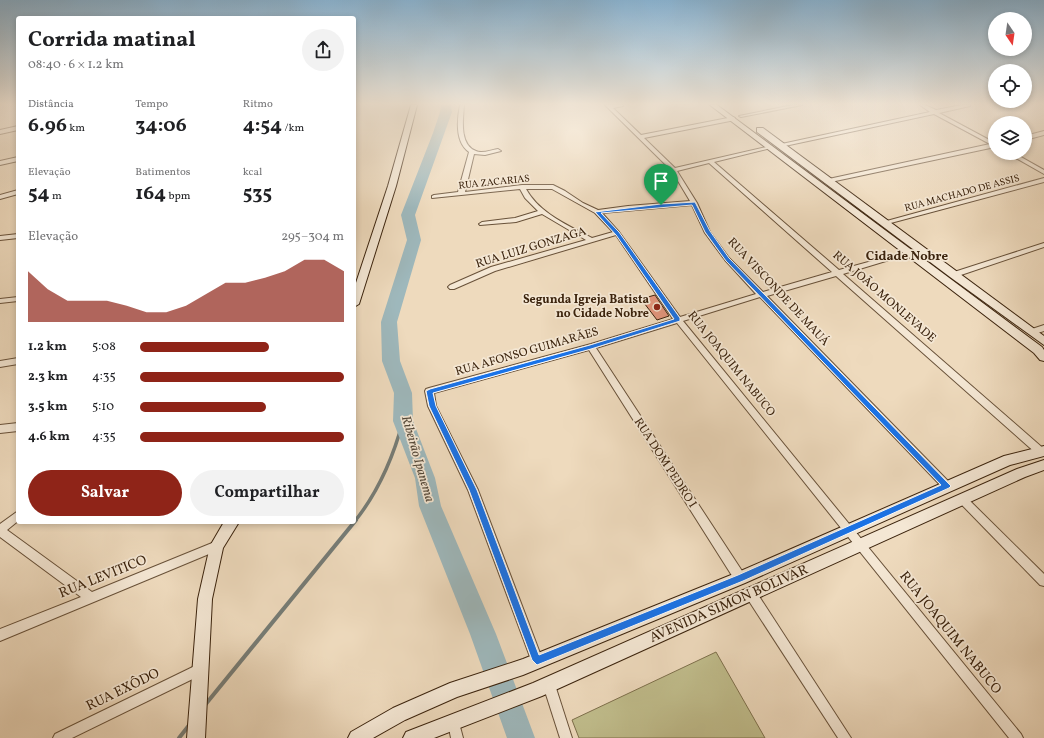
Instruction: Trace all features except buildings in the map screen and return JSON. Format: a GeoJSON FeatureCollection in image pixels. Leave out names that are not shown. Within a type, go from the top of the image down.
{"type":"FeatureCollection","features":[{"type":"Feature","properties":{"kind":"main road"},"geometry":{"type":"LineString","coordinates":[[356,298],[392,186],[404,139]]}},
{"type":"Feature","properties":{"kind":"main road"},"geometry":{"type":"LineString","coordinates":[[761,139],[907,253],[1038,350],[1044,357]]}},
{"type":"Feature","properties":{"kind":"main road"},"geometry":{"type":"LineString","coordinates":[[771,139],[1044,341]]}},
{"type":"Feature","properties":{"kind":"main road","name":"AVENIDA SIMON BOLIVAR"},"geometry":{"type":"LineString","coordinates":[[357,738],[399,714],[456,689],[530,664],[740,578],[1008,460],[1042,451]]}},
{"type":"Feature","properties":{"kind":"main road","name":"AVENIDA SIMON BOLIVAR"},"geometry":{"type":"LineString","coordinates":[[412,738],[459,727],[543,687],[861,546],[1021,473],[1044,465]]}},
{"type":"Feature","properties":{"kind":"main road"},"geometry":{"type":"LineString","coordinates":[[196,738],[205,599],[217,546],[231,524]]}},
{"type":"Feature","properties":{"kind":"street"},"geometry":{"type":"LineString","coordinates":[[463,139],[472,151],[484,153],[498,151]]}},
{"type":"Feature","properties":{"kind":"street","name":"RUA VISCONDE DE MAUÁ"},"geometry":{"type":"LineString","coordinates":[[642,139],[674,170],[694,203],[707,232],[760,295],[947,486]]}},
{"type":"Feature","properties":{"kind":"street"},"geometry":{"type":"LineString","coordinates":[[780,145],[805,139]]}},
{"type":"Feature","properties":{"kind":"street"},"geometry":{"type":"LineString","coordinates":[[826,181],[988,146]]}},
{"type":"Feature","properties":{"kind":"street"},"geometry":{"type":"LineString","coordinates":[[674,170],[769,147]]}},
{"type":"Feature","properties":{"kind":"street"},"geometry":{"type":"LineString","coordinates":[[460,194],[472,151]]}},
{"type":"Feature","properties":{"kind":"street"},"geometry":{"type":"LineString","coordinates":[[0,163],[16,159]]}},
{"type":"Feature","properties":{"kind":"street"},"geometry":{"type":"LineString","coordinates":[[1023,160],[1044,172]]}},
{"type":"Feature","properties":{"kind":"street","name":"RUA JOÃO MONLEVADE"},"geometry":{"type":"LineString","coordinates":[[710,161],[1042,451]]}},
{"type":"Feature","properties":{"kind":"street","name":"RUA MACHADO DE ASSIS"},"geometry":{"type":"LineString","coordinates":[[885,223],[1044,180]]}},
{"type":"Feature","properties":{"kind":"street"},"geometry":{"type":"LineString","coordinates":[[522,187],[525,194],[542,212],[592,241]]}},
{"type":"Feature","properties":{"kind":"street","name":"RUA ZACARIAS"},"geometry":{"type":"LineString","coordinates":[[434,197],[522,187],[553,187],[597,212]]}},
{"type":"Feature","properties":{"kind":"street"},"geometry":{"type":"LineString","coordinates":[[0,198],[16,193]]}},
{"type":"Feature","properties":{"kind":"street"},"geometry":{"type":"LineString","coordinates":[[597,212],[694,203]]}},
{"type":"Feature","properties":{"kind":"street"},"geometry":{"type":"LineString","coordinates":[[482,224],[516,220],[542,212]]}},
{"type":"Feature","properties":{"kind":"street","name":"RUA JOAQUIM NABUCO"},"geometry":{"type":"LineString","coordinates":[[597,212],[618,233],[678,320],[1016,738]]}},
{"type":"Feature","properties":{"kind":"street","name":"RUA LUIZ GONZAGA"},"geometry":{"type":"LineString","coordinates":[[452,287],[493,269],[618,233]]}},
{"type":"Feature","properties":{"kind":"street"},"geometry":{"type":"LineString","coordinates":[[0,238],[16,236]]}},
{"type":"Feature","properties":{"kind":"street"},"geometry":{"type":"LineString","coordinates":[[953,275],[1044,245]]}},
{"type":"Feature","properties":{"kind":"street","name":"RUA AFONSO GUIMARÃES"},"geometry":{"type":"LineString","coordinates":[[530,664],[473,490],[432,406],[430,391],[591,347],[760,295],[907,253]]}},
{"type":"Feature","properties":{"kind":"street"},"geometry":{"type":"LineString","coordinates":[[0,301],[16,299]]}},
{"type":"Feature","properties":{"kind":"street"},"geometry":{"type":"LineString","coordinates":[[1032,332],[1044,328]]}},
{"type":"Feature","properties":{"kind":"street","name":"RUA DOM PEDRO I"},"geometry":{"type":"LineString","coordinates":[[591,347],[740,578]]}},
{"type":"Feature","properties":{"kind":"street"},"geometry":{"type":"LineString","coordinates":[[0,364],[16,361]]}},
{"type":"Feature","properties":{"kind":"street"},"geometry":{"type":"LineString","coordinates":[[0,429],[16,427]]}},
{"type":"Feature","properties":{"kind":"street"},"geometry":{"type":"LineString","coordinates":[[963,500],[1044,581]]}},
{"type":"Feature","properties":{"kind":"street"},"geometry":{"type":"LineString","coordinates":[[16,517],[0,530],[90,598]]}},
{"type":"Feature","properties":{"kind":"street","name":"RUA LEVITICO"},"geometry":{"type":"LineString","coordinates":[[0,635],[217,546]]}},
{"type":"Feature","properties":{"kind":"street"},"geometry":{"type":"LineString","coordinates":[[751,594],[845,738]]}},
{"type":"Feature","properties":{"kind":"street","name":"RUA EXÔDO"},"geometry":{"type":"LineString","coordinates":[[59,738],[201,669]]}},
{"type":"Feature","properties":{"kind":"street"},"geometry":{"type":"LineString","coordinates":[[543,687],[566,738]]}},
{"type":"Feature","properties":{"kind":"shaded area"},"geometry":{"type":"Polygon","coordinates":[[[716,652],[765,738],[579,738],[572,720],[716,652]]]}},
{"type":"Feature","properties":{"kind":"waterway","name":"Ribeirão Ipanema"},"geometry":{"type":"LineString","coordinates":[[437,139],[408,215],[414,240],[389,322],[391,361],[403,393],[403,421],[425,478],[430,506],[483,634],[521,738]]}},
{"type":"Feature","properties":{"kind":"waterway"},"geometry":{"type":"LineString","coordinates":[[356,520],[364,510],[384,474],[395,448],[403,421]]}},
{"type":"Feature","properties":{"kind":"waterway"},"geometry":{"type":"LineString","coordinates":[[205,705],[353,524]]}},
{"type":"Feature","properties":{"kind":"waterway"},"geometry":{"type":"LineString","coordinates":[[179,738],[190,724]]}},
{"type":"Feature","properties":{"kind":"place","name":"Segunda Igreja Batista no Cidade Nobre"},"geometry":{"type":"Point","coordinates":[657,307]}},
{"type":"Feature","properties":{"kind":"district","name":"Cidade Nobre"},"geometry":{"type":"Point","coordinates":[907,257]}},
{"type":"Feature","properties":{"kind":"route"},"geometry":{"type":"LineString","coordinates":[[694,203],[707,232],[728,259],[760,295],[947,486],[740,578],[537,660],[473,490],[432,406],[430,391],[454,386],[591,347],[678,320],[618,233],[597,212],[661,205],[694,203]]}}]}
